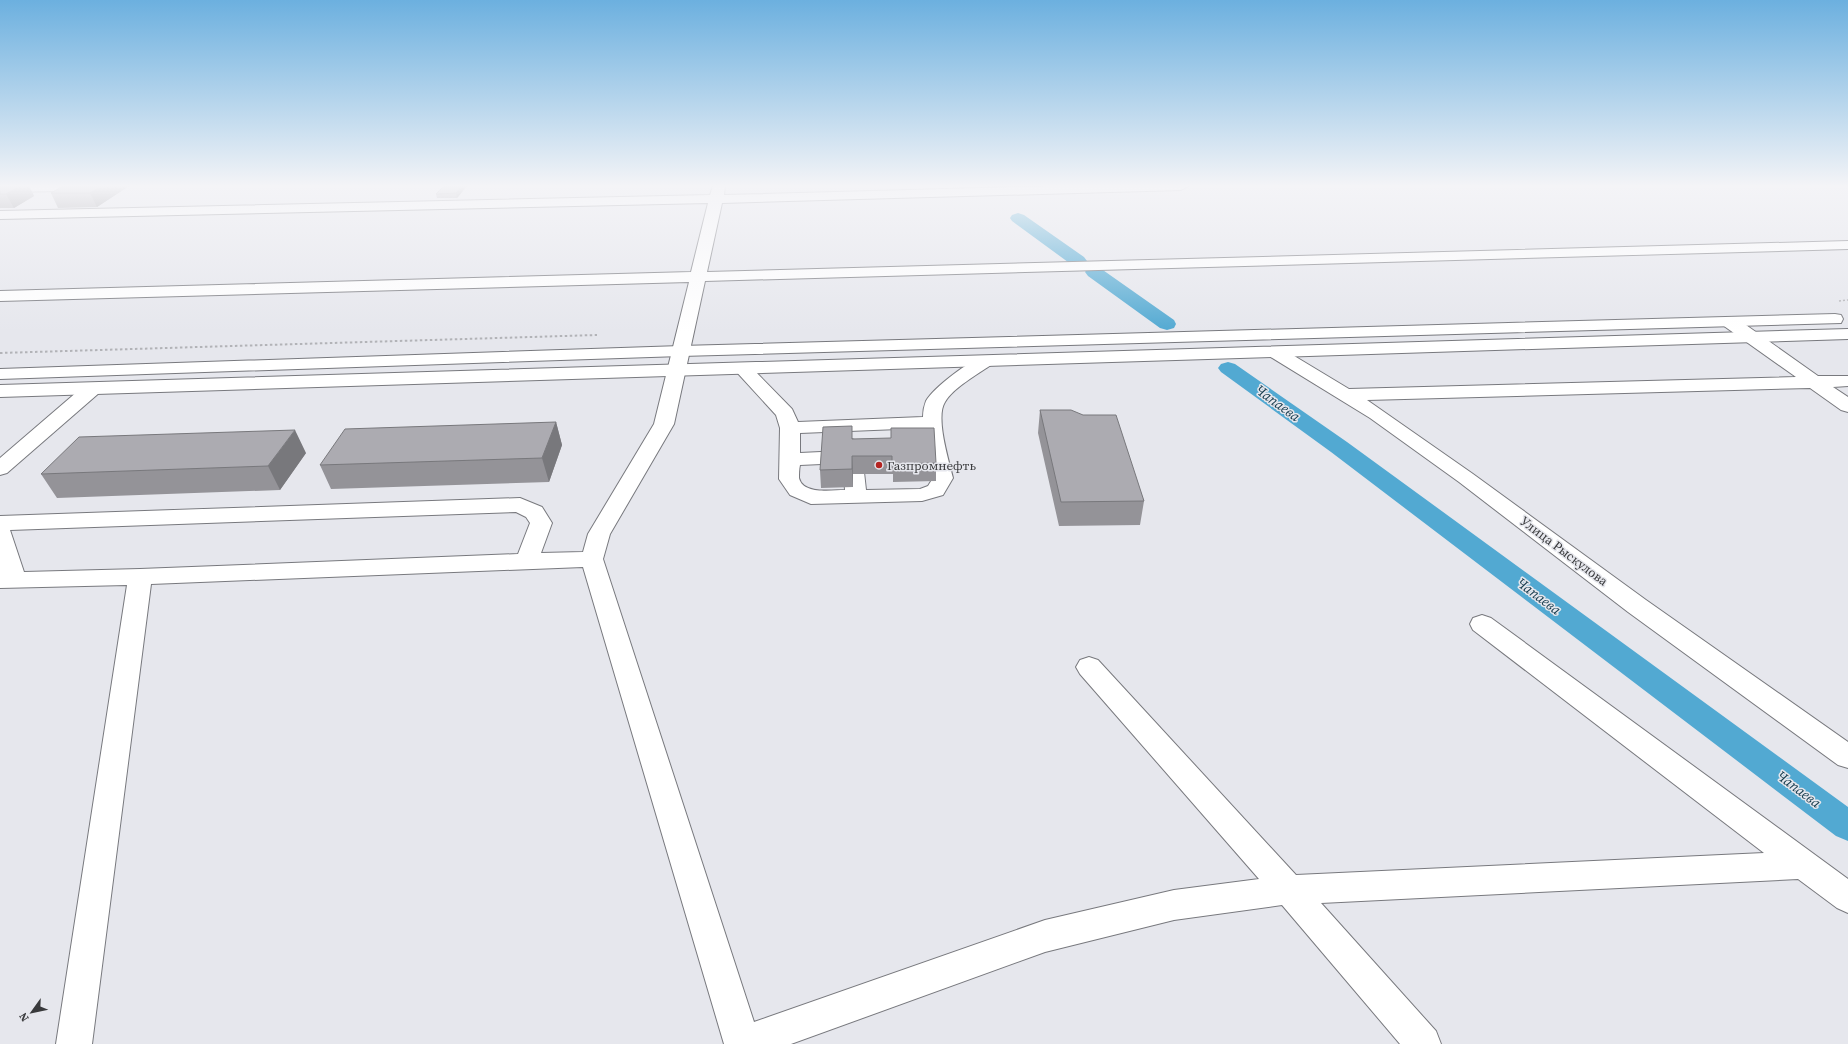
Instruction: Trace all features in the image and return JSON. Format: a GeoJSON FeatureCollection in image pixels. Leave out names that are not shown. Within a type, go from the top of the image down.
{"type":"FeatureCollection","features":[{"type":"Feature","properties":{"kind":"street"},"geometry":{"type":"LineString","coordinates":[[708,235],[664,424],[599,534],[592,559],[743,1044],[1045,936],[1174,905],[1289,890],[1804,865]]}},
{"type":"Feature","properties":{"kind":"street"},"geometry":{"type":"LineString","coordinates":[[0,296],[1848,245]]}},
{"type":"Feature","properties":{"kind":"street"},"geometry":{"type":"LineString","coordinates":[[0,374],[89,380],[679,361],[1730,322],[1848,319]]}},
{"type":"Feature","properties":{"kind":"street"},"geometry":{"type":"LineString","coordinates":[[1730,322],[1848,406]]}},
{"type":"Feature","properties":{"kind":"street"},"geometry":{"type":"LineString","coordinates":[[679,361],[742,368],[1848,334]]}},
{"type":"Feature","properties":{"kind":"street","name":"Улица Рыскулова"},"geometry":{"type":"LineString","coordinates":[[1275,352],[1377,414],[1466,478],[1637,606],[1848,757]]}},
{"type":"Feature","properties":{"kind":"street"},"geometry":{"type":"LineString","coordinates":[[742,368],[785,413],[790,428],[789,479],[797,490],[811,497],[922,495],[936,490],[943,478],[932,422],[936,401],[962,377],[985,361]]}},
{"type":"Feature","properties":{"kind":"street"},"geometry":{"type":"LineString","coordinates":[[0,391],[70,389],[89,380]]}},
{"type":"Feature","properties":{"kind":"street"},"geometry":{"type":"LineString","coordinates":[[0,469],[89,380]]}},
{"type":"Feature","properties":{"kind":"street"},"geometry":{"type":"LineString","coordinates":[[1347,395],[1848,381]]}},
{"type":"Feature","properties":{"kind":"street"},"geometry":{"type":"LineString","coordinates":[[790,428],[932,422]]}},
{"type":"Feature","properties":{"kind":"street"},"geometry":{"type":"LineString","coordinates":[[850,425],[856,496]]}},
{"type":"Feature","properties":{"kind":"street"},"geometry":{"type":"LineString","coordinates":[[790,460],[852,457]]}},
{"type":"Feature","properties":{"kind":"street"},"geometry":{"type":"LineString","coordinates":[[0,523],[520,505],[534,512],[541,523],[527,561]]}},
{"type":"Feature","properties":{"kind":"street"},"geometry":{"type":"LineString","coordinates":[[0,531],[7,580],[140,577],[592,559]]}},
{"type":"Feature","properties":{"kind":"street"},"geometry":{"type":"LineString","coordinates":[[74,1044],[140,577]]}},
{"type":"Feature","properties":{"kind":"street"},"geometry":{"type":"LineString","coordinates":[[1482,624],[1848,898]]}},
{"type":"Feature","properties":{"kind":"street"},"geometry":{"type":"LineString","coordinates":[[1089,667],[1289,890],[1423,1044]]}},
{"type":"Feature","properties":{"kind":"path"},"geometry":{"type":"LineString","coordinates":[[0,352],[599,334]]}},
{"type":"Feature","properties":{"kind":"building"},"geometry":{"type":"Polygon","coordinates":[[[1040,410],[1071,410],[1083,415],[1116,415],[1144,501],[1061,502],[1040,410]]]}},
{"type":"Feature","properties":{"kind":"building"},"geometry":{"type":"Polygon","coordinates":[[[556,422],[542,458],[320,465],[345,429],[556,422]]]}},
{"type":"Feature","properties":{"kind":"building"},"geometry":{"type":"Polygon","coordinates":[[[852,426],[852,439],[891,438],[891,428],[934,428],[936,463],[892,464],[892,456],[852,456],[852,469],[820,470],[823,427],[852,426]]]}},
{"type":"Feature","properties":{"kind":"building"},"geometry":{"type":"Polygon","coordinates":[[[295,430],[268,466],[41,474],[79,437],[295,430]]]}},
{"type":"Feature","properties":{"kind":"waterway","name":"Чапаева"},"geometry":{"type":"LineString","coordinates":[[1041,235],[1078,261]]}},
{"type":"Feature","properties":{"kind":"waterway","name":"Чапаева"},"geometry":{"type":"LineString","coordinates":[[1094,272],[1167,324]]}},
{"type":"Feature","properties":{"kind":"waterway","name":"Чапаева"},"geometry":{"type":"LineString","coordinates":[[1228,368],[1339,447],[1848,826]]}},
{"type":"Feature","properties":{"kind":"place","name":"Газпромнефть"},"geometry":{"type":"Point","coordinates":[879,465]}}]}
